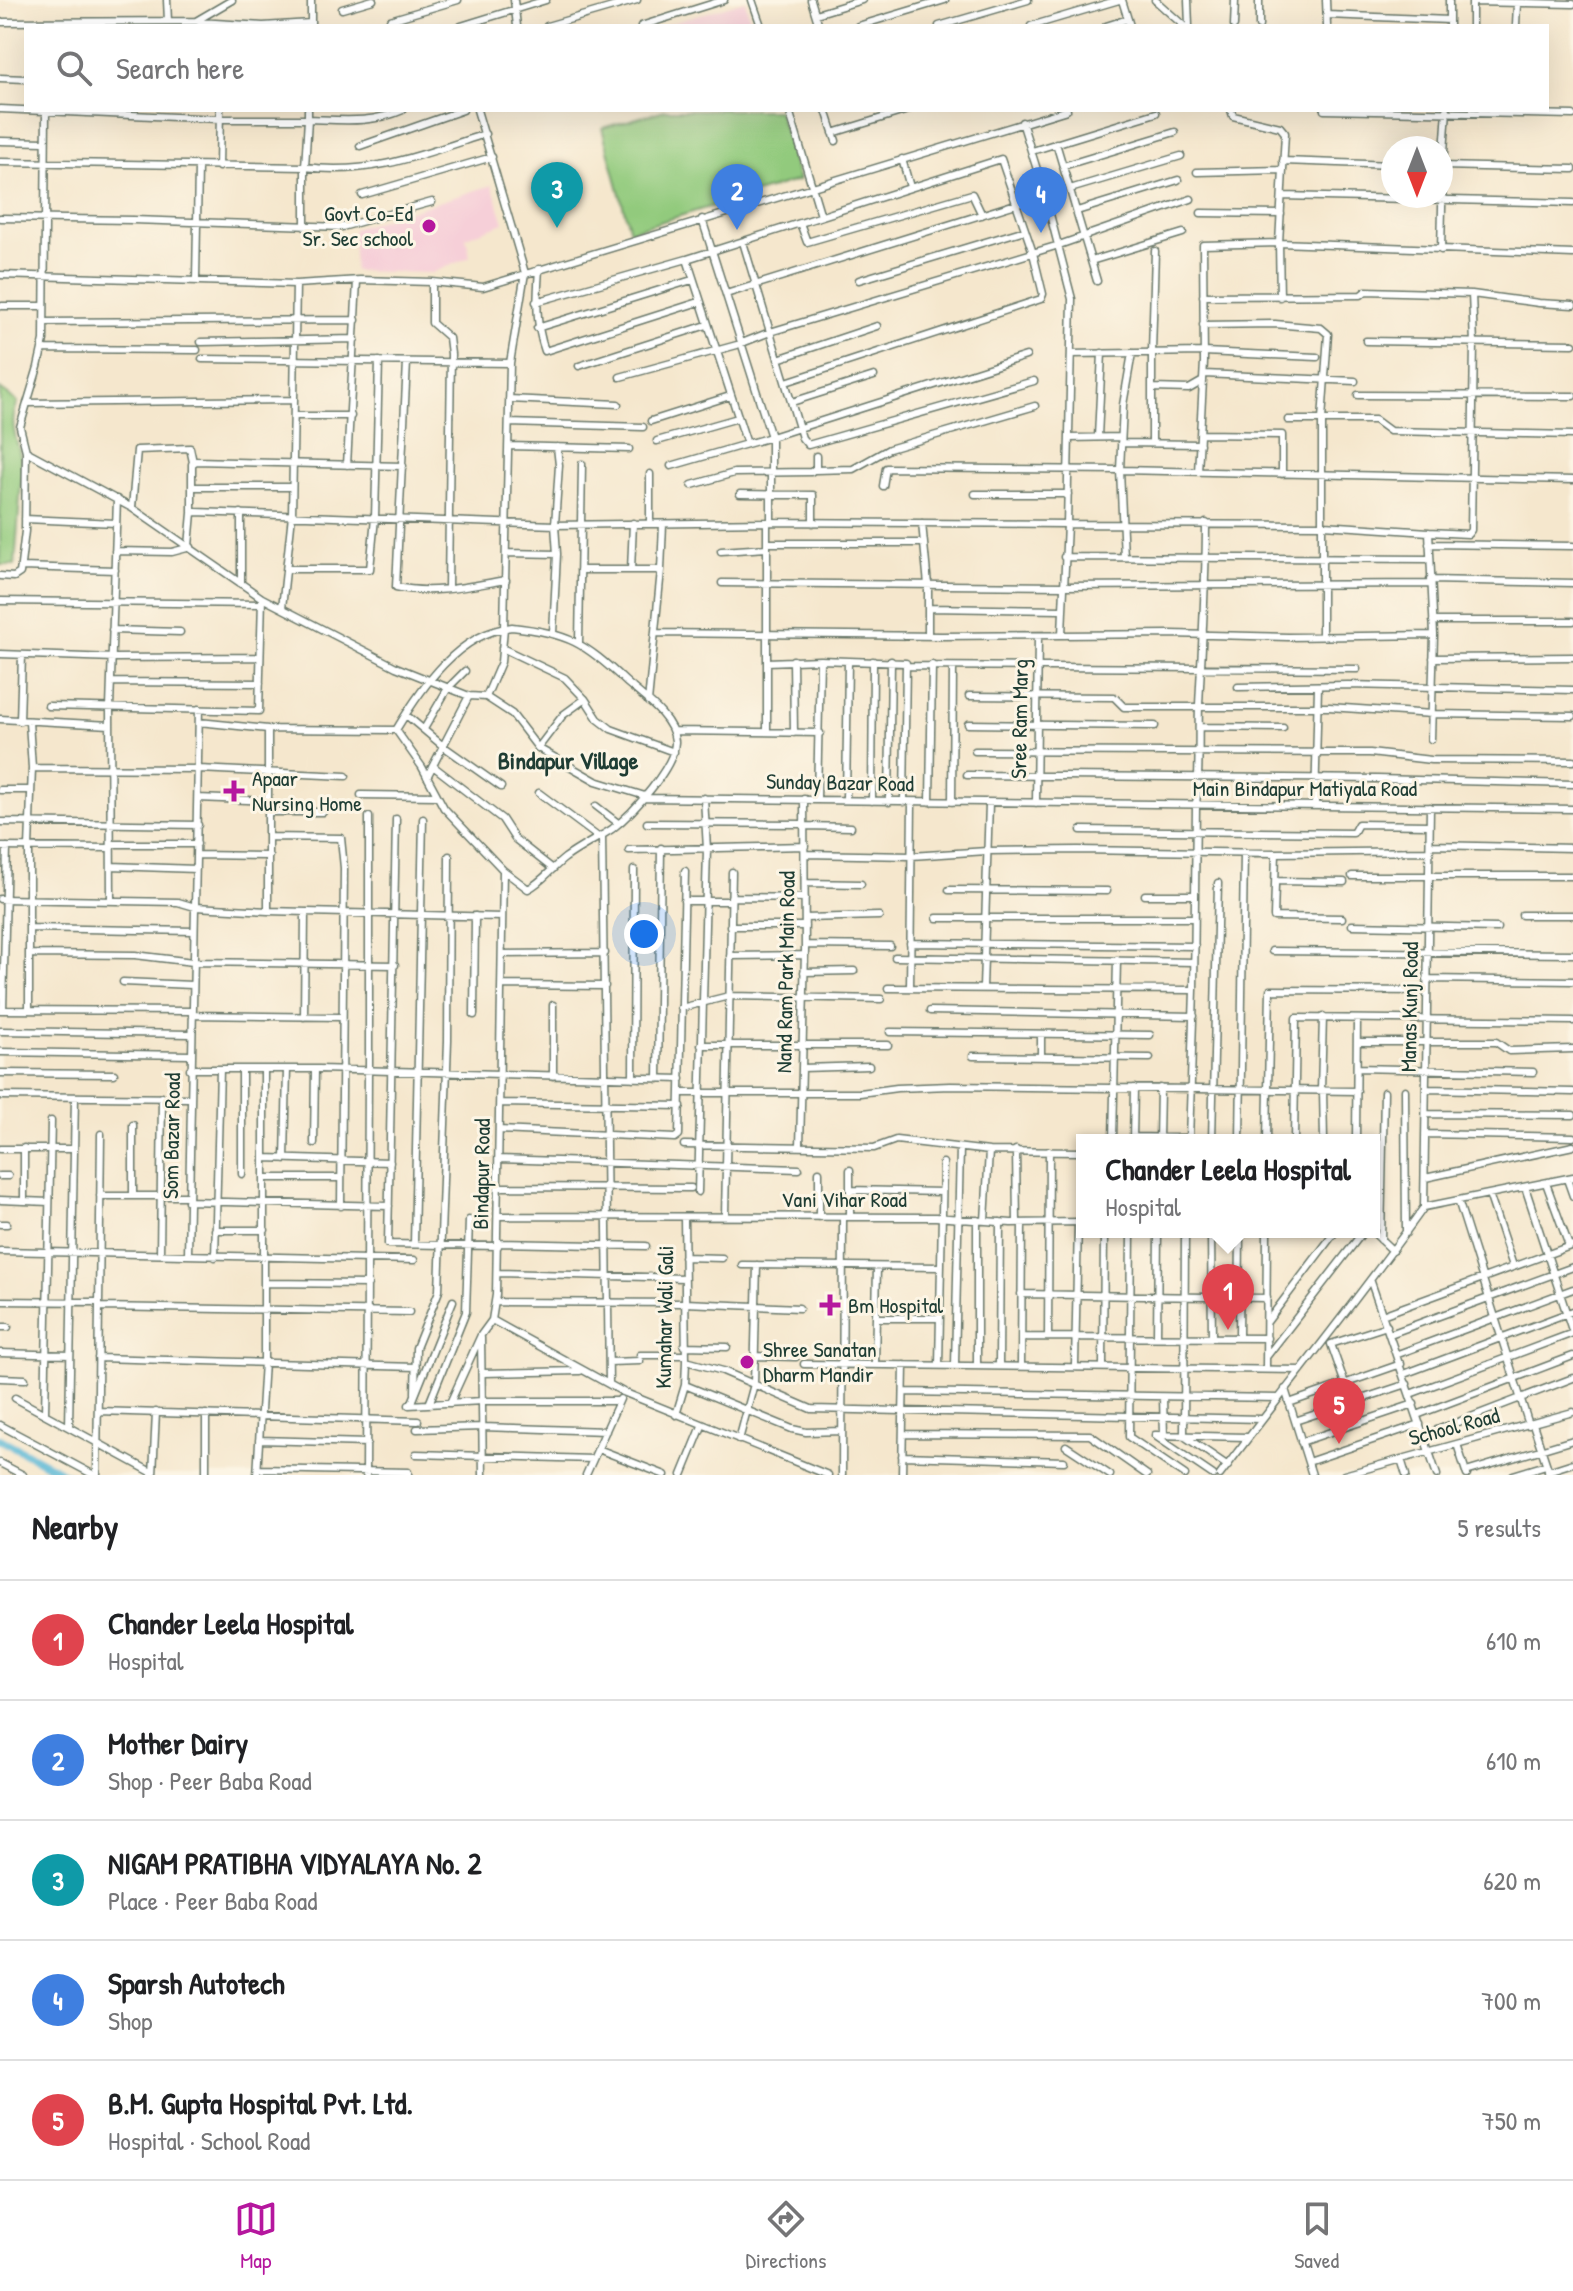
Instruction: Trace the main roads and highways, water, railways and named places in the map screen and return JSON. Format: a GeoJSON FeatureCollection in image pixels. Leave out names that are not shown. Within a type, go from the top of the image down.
{"type":"FeatureCollection","features":[{"type":"Feature","properties":{"kind":"waterway"},"geometry":{"type":"LineString","coordinates":[[0,1439],[66,1475]]}},
{"type":"Feature","properties":{"kind":"place","name":"Govt Co-Ed Sr. Sec school"},"geometry":{"type":"Point","coordinates":[429,226]}},
{"type":"Feature","properties":{"kind":"place","name":"NIGAM PRATIBHA VIDYALAYA No. 2"},"geometry":{"type":"Point","coordinates":[557,228]}},
{"type":"Feature","properties":{"kind":"place","name":"Mother Dairy"},"geometry":{"type":"Point","coordinates":[737,230]}},
{"type":"Feature","properties":{"kind":"place","name":"Sparsh Autotech"},"geometry":{"type":"Point","coordinates":[1041,233]}},
{"type":"Feature","properties":{"kind":"place","name":"Apaar Nursing Home"},"geometry":{"type":"Point","coordinates":[234,791]}},
{"type":"Feature","properties":{"kind":"place","name":"Bm Hospital"},"geometry":{"type":"Point","coordinates":[830,1305]}},
{"type":"Feature","properties":{"kind":"place","name":"Chander Leela Hospital"},"geometry":{"type":"Point","coordinates":[1228,1330]}},
{"type":"Feature","properties":{"kind":"place","name":"Shree Sanatan Dharm Mandir"},"geometry":{"type":"Point","coordinates":[747,1362]}},
{"type":"Feature","properties":{"kind":"place","name":"B.M. Gupta Hospital Pvt. Ltd."},"geometry":{"type":"Point","coordinates":[1339,1444]}},
{"type":"Feature","properties":{"kind":"district","name":"Bindapur Village"},"geometry":{"type":"Point","coordinates":[568,760]}}]}
